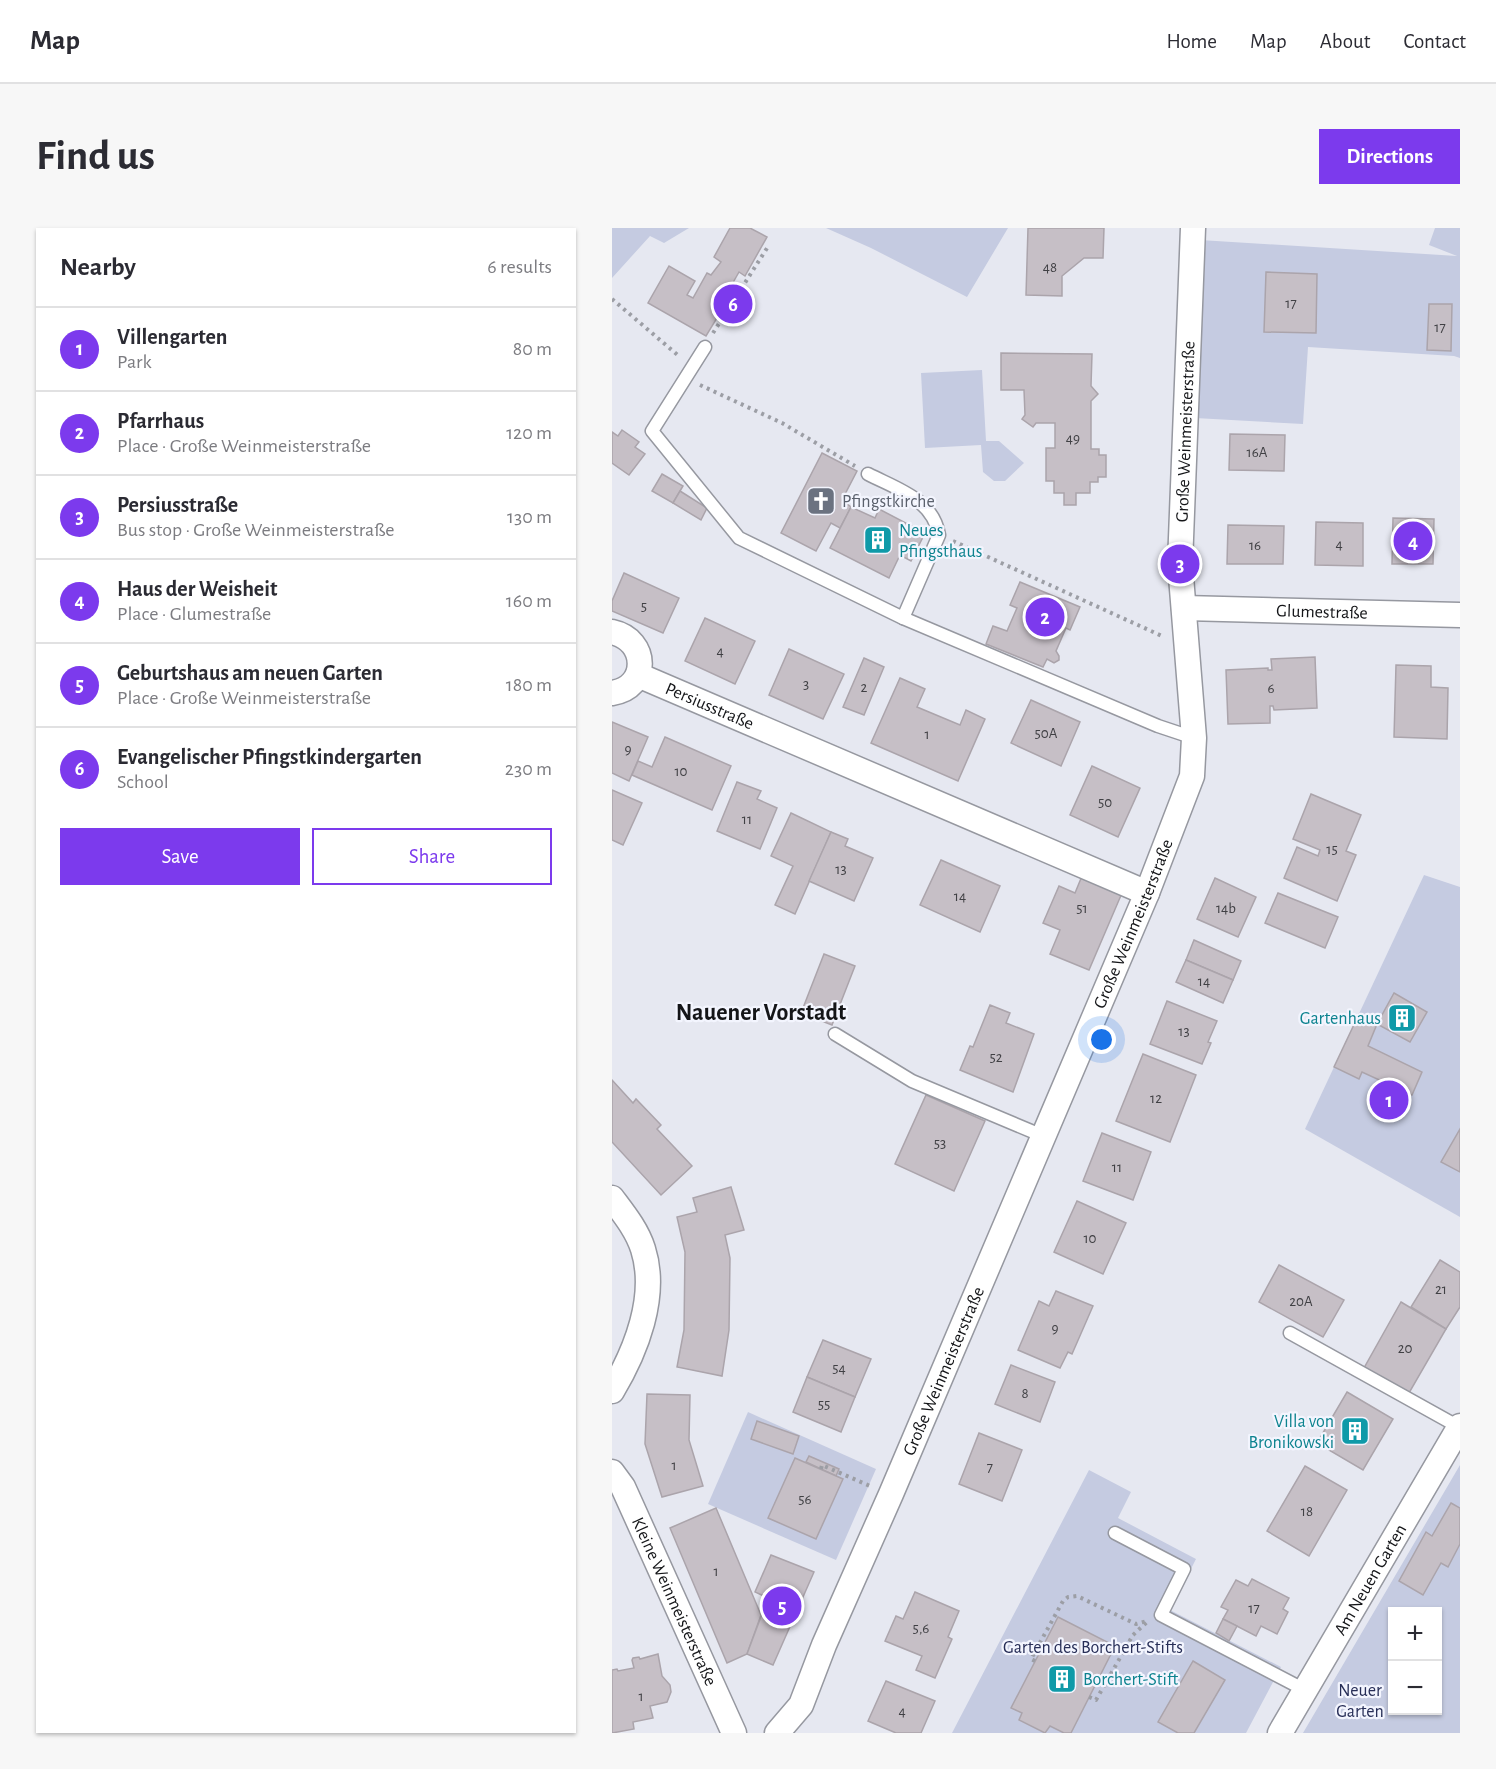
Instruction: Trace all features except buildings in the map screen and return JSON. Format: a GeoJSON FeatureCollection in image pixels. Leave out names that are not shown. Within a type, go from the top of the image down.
{"type":"FeatureCollection","features":[{"type":"Feature","properties":{"kind":"street","name":"Große Weinmeisterstraße"},"geometry":{"type":"LineString","coordinates":[[777,1733],[801,1705],[824,1645],[891,1494],[1147,892],[1192,776],[1194,738],[1180,564],[1193,228]]}},
{"type":"Feature","properties":{"kind":"street","name":"Glumestraße"},"geometry":{"type":"LineString","coordinates":[[1184,608],[1460,615]]}},
{"type":"Feature","properties":{"kind":"street"},"geometry":{"type":"LineString","coordinates":[[612,632],[624,636],[635,646],[640,660],[638,675],[634,681],[621,692],[612,693]]}},
{"type":"Feature","properties":{"kind":"street","name":"Persiusstraße"},"geometry":{"type":"LineString","coordinates":[[638,675],[1147,892]]}},
{"type":"Feature","properties":{"kind":"street"},"geometry":{"type":"LineString","coordinates":[[612,1198],[628,1219],[643,1249],[648,1276],[645,1309],[635,1344],[612,1391]]}},
{"type":"Feature","properties":{"kind":"street","name":"Am Neuen Garten"},"geometry":{"type":"LineString","coordinates":[[1281,1733],[1460,1426]]}},
{"type":"Feature","properties":{"kind":"street","name":"Kleine Weinmeisterstraße"},"geometry":{"type":"LineString","coordinates":[[612,1472],[623,1487],[734,1733]]}},
{"type":"Feature","properties":{"kind":"lane"},"geometry":{"type":"LineString","coordinates":[[705,347],[652,432],[739,537],[903,618],[1158,726],[1194,738]]}},
{"type":"Feature","properties":{"kind":"lane"},"geometry":{"type":"LineString","coordinates":[[868,474],[927,507],[937,524],[939,535],[903,618]]}},
{"type":"Feature","properties":{"kind":"lane"},"geometry":{"type":"LineString","coordinates":[[835,1034],[912,1081],[1043,1136]]}},
{"type":"Feature","properties":{"kind":"lane"},"geometry":{"type":"LineString","coordinates":[[1290,1333],[1460,1426]]}},
{"type":"Feature","properties":{"kind":"lane"},"geometry":{"type":"LineString","coordinates":[[1115,1533],[1184,1569],[1161,1615],[1305,1690]]}},
{"type":"Feature","properties":{"kind":"path"},"geometry":{"type":"LineString","coordinates":[[705,347],[769,245]]}},
{"type":"Feature","properties":{"kind":"path"},"geometry":{"type":"LineString","coordinates":[[728,290],[737,295]]}},
{"type":"Feature","properties":{"kind":"path"},"geometry":{"type":"LineString","coordinates":[[612,299],[689,372],[868,474]]}},
{"type":"Feature","properties":{"kind":"path"},"geometry":{"type":"LineString","coordinates":[[939,535],[1187,646]]}},
{"type":"Feature","properties":{"kind":"path"},"geometry":{"type":"LineString","coordinates":[[821,1469],[822,1465],[869,1485]]}},
{"type":"Feature","properties":{"kind":"path"},"geometry":{"type":"LineString","coordinates":[[1035,1661],[1031,1659],[1063,1600],[1068,1597],[1077,1596],[1136,1624],[1161,1615]]}},
{"type":"Feature","properties":{"kind":"path"},"geometry":{"type":"LineString","coordinates":[[1089,1697],[1096,1700],[1133,1635],[1148,1621]]}},
{"type":"Feature","properties":{"kind":"green space"},"geometry":{"type":"Polygon","coordinates":[[[612,228],[689,228],[664,243],[650,236],[612,278],[612,228]]]}},
{"type":"Feature","properties":{"kind":"green space"},"geometry":{"type":"Polygon","coordinates":[[[826,228],[1008,228],[967,297],[871,248],[826,228]]]}},
{"type":"Feature","properties":{"kind":"green space"},"geometry":{"type":"Polygon","coordinates":[[[1435,228],[1460,228],[1460,358],[1308,347],[1303,424],[1195,418],[1200,240],[1457,256],[1429,245],[1435,228]]]}},
{"type":"Feature","properties":{"kind":"green space"},"geometry":{"type":"Polygon","coordinates":[[[982,370],[986,441],[999,441],[1024,463],[1005,481],[994,481],[983,472],[981,445],[925,448],[921,373],[982,370]]]}},
{"type":"Feature","properties":{"kind":"green space"},"geometry":{"type":"Polygon","coordinates":[[[1424,875],[1460,887],[1460,1217],[1305,1129],[1424,875]]]}},
{"type":"Feature","properties":{"kind":"green space"},"geometry":{"type":"Polygon","coordinates":[[[748,1412],[876,1469],[836,1560],[708,1504],[748,1412]]]}},
{"type":"Feature","properties":{"kind":"green space","name":"Neuer Garten"},"geometry":{"type":"Polygon","coordinates":[[[1460,1465],[1460,1733],[1303,1733],[1460,1465]]]}},
{"type":"Feature","properties":{"kind":"green space","name":"Garten des Borchert-Stifts"},"geometry":{"type":"Polygon","coordinates":[[[1089,1470],[1131,1492],[1118,1518],[1196,1559],[1170,1610],[1281,1667],[1246,1733],[952,1733],[1089,1470]]]}},
{"type":"Feature","properties":{"kind":"place","name":"Evangelischer Pfingstkindergarten"},"geometry":{"type":"Point","coordinates":[733,304]}},
{"type":"Feature","properties":{"kind":"place","name":"Pfingstkirche"},"geometry":{"type":"Point","coordinates":[821,501]}},
{"type":"Feature","properties":{"kind":"place","name":"Neues Pfingsthaus"},"geometry":{"type":"Point","coordinates":[878,540]}},
{"type":"Feature","properties":{"kind":"place","name":"Haus der Weisheit"},"geometry":{"type":"Point","coordinates":[1413,541]}},
{"type":"Feature","properties":{"kind":"place","name":"Persiusstraße"},"geometry":{"type":"Point","coordinates":[1180,564]}},
{"type":"Feature","properties":{"kind":"place","name":"Pfarrhaus"},"geometry":{"type":"Point","coordinates":[1045,617]}},
{"type":"Feature","properties":{"kind":"place","name":"Gartenhaus"},"geometry":{"type":"Point","coordinates":[1402,1018]}},
{"type":"Feature","properties":{"kind":"place","name":"Villengarten"},"geometry":{"type":"Point","coordinates":[1389,1100]}},
{"type":"Feature","properties":{"kind":"place","name":"Villa von Bronikowski"},"geometry":{"type":"Point","coordinates":[1355,1431]}},
{"type":"Feature","properties":{"kind":"place","name":"Geburtshaus am neuen Garten"},"geometry":{"type":"Point","coordinates":[782,1606]}},
{"type":"Feature","properties":{"kind":"place","name":"Borchert-Stift"},"geometry":{"type":"Point","coordinates":[1062,1679]}},
{"type":"Feature","properties":{"kind":"district","name":"Nauener Vorstadt"},"geometry":{"type":"Point","coordinates":[761,1012]}}]}
